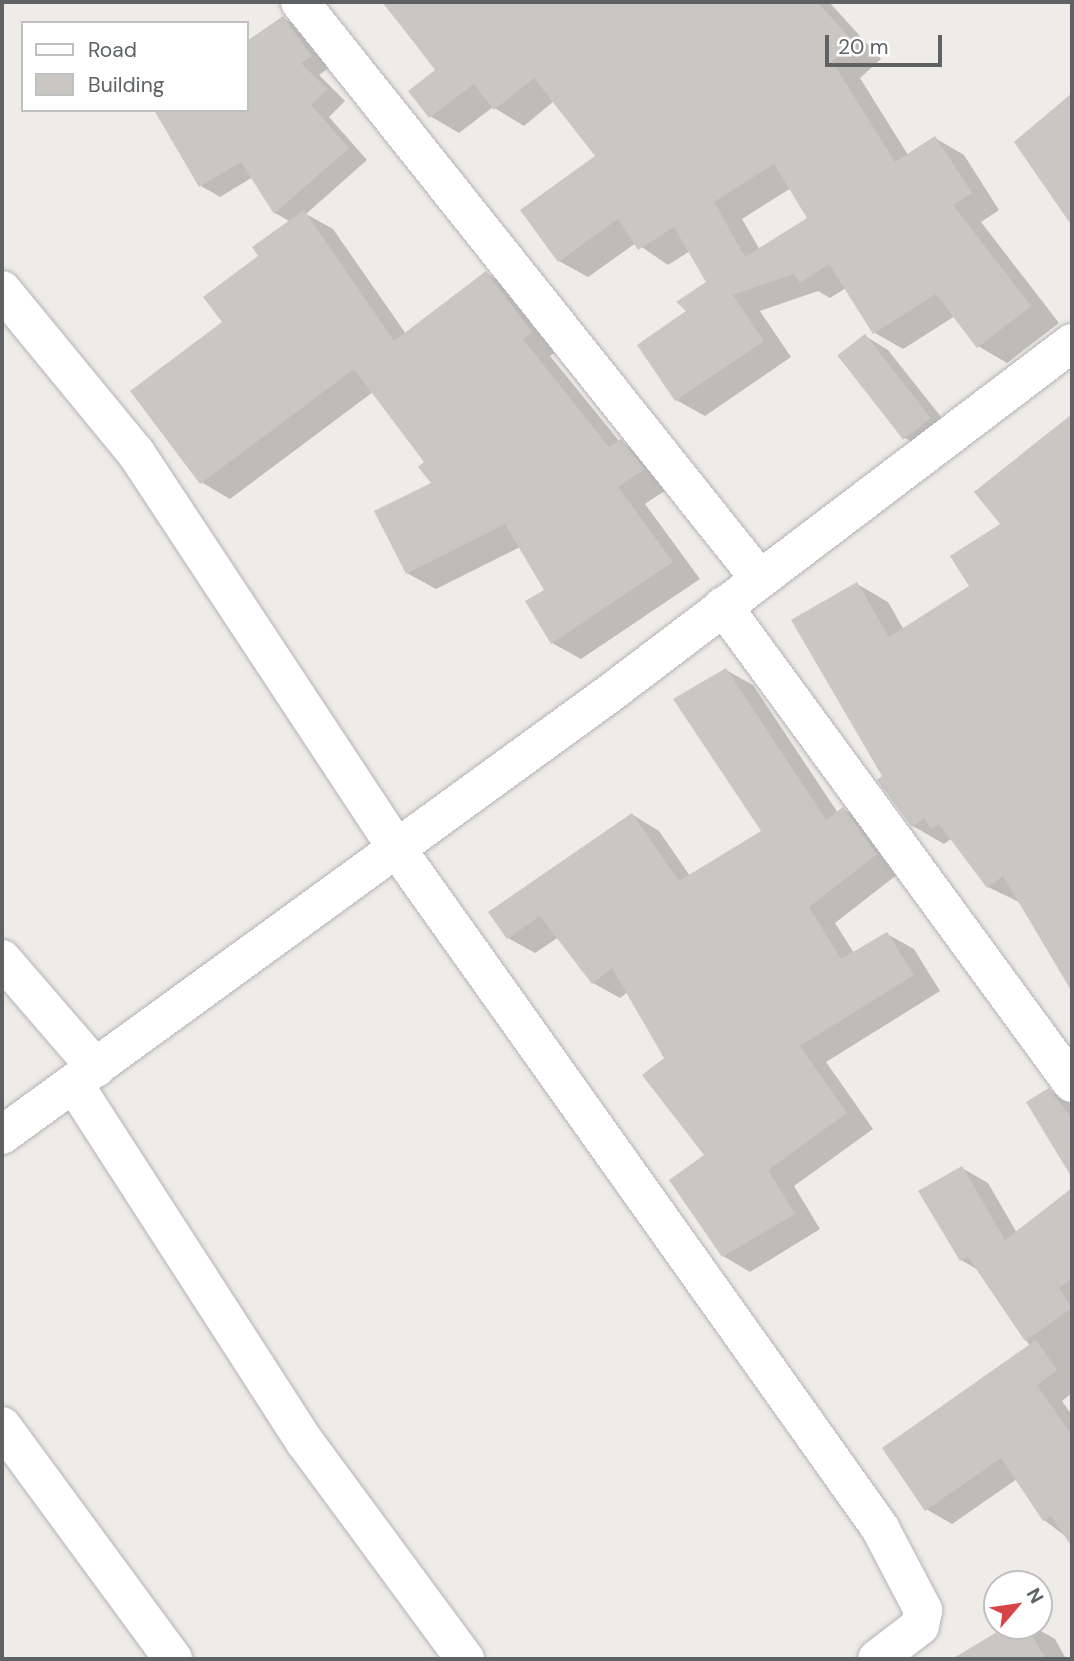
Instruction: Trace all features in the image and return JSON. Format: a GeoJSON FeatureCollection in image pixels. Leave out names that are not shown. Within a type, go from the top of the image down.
{"type":"FeatureCollection","features":[{"type":"Feature","properties":{"kind":"street"},"geometry":{"type":"LineString","coordinates":[[300,2],[759,578]]}},
{"type":"Feature","properties":{"kind":"street"},"geometry":{"type":"LineString","coordinates":[[2,290],[136,453],[397,849],[914,1584],[923,1610],[920,1626],[877,1659]]}},
{"type":"Feature","properties":{"kind":"street"},"geometry":{"type":"LineString","coordinates":[[2,1135],[397,849],[759,578],[1067,357]]}},
{"type":"Feature","properties":{"kind":"street"},"geometry":{"type":"LineString","coordinates":[[723,606],[1072,1083]]}},
{"type":"Feature","properties":{"kind":"street"},"geometry":{"type":"LineString","coordinates":[[2,959],[85,1076],[305,1442],[466,1659]]}},
{"type":"Feature","properties":{"kind":"street"},"geometry":{"type":"LineString","coordinates":[[2,1426],[173,1659]]}},
{"type":"Feature","properties":{"kind":"building"},"geometry":{"type":"Polygon","coordinates":[[[383,2],[817,2],[854,42],[832,61],[895,162],[935,136],[972,193],[953,205],[1031,306],[977,348],[936,294],[873,334],[829,264],[800,283],[794,274],[733,295],[764,341],[675,401],[637,345],[686,311],[676,302],[706,282],[674,227],[638,250],[618,219],[558,262],[520,210],[595,156],[534,78],[494,110],[474,84],[429,118],[408,91],[435,70],[383,2]],[[774,164],[714,202],[745,257],[807,218],[774,164]]]}},
{"type":"Feature","properties":{"kind":"building"},"geometry":{"type":"Polygon","coordinates":[[[283,16],[312,56],[301,63],[327,89],[311,105],[349,148],[274,214],[241,162],[199,187],[155,112],[248,112],[248,40],[283,16]]]}},
{"type":"Feature","properties":{"kind":"building"},"geometry":{"type":"Polygon","coordinates":[[[1072,93],[1072,226],[1014,142],[1072,93]]]}},
{"type":"Feature","properties":{"kind":"building"},"geometry":{"type":"Polygon","coordinates":[[[304,210],[394,341],[486,271],[532,332],[523,339],[609,447],[621,439],[645,469],[618,487],[673,562],[551,644],[525,601],[544,590],[505,524],[406,574],[374,511],[431,483],[418,467],[424,462],[354,369],[200,484],[130,391],[222,322],[203,297],[258,256],[252,247],[304,210]]]}},
{"type":"Feature","properties":{"kind":"building"},"geometry":{"type":"Polygon","coordinates":[[[865,334],[931,418],[903,440],[837,356],[865,334]]]}},
{"type":"Feature","properties":{"kind":"building"},"geometry":{"type":"Polygon","coordinates":[[[1072,414],[1072,992],[1003,876],[987,888],[939,824],[931,829],[924,818],[912,827],[877,780],[882,776],[791,620],[857,582],[889,637],[969,586],[950,556],[1000,524],[974,492],[1072,414]]]}},
{"type":"Feature","properties":{"kind":"building"},"geometry":{"type":"Polygon","coordinates":[[[726,668],[826,820],[843,807],[877,854],[809,907],[841,959],[887,932],[914,975],[800,1046],[847,1113],[768,1170],[795,1214],[722,1257],[669,1180],[704,1155],[642,1075],[664,1058],[612,968],[592,984],[540,916],[507,939],[488,912],[632,813],[679,881],[761,831],[673,699],[726,668]]]}},
{"type":"Feature","properties":{"kind":"building"},"geometry":{"type":"Polygon","coordinates":[[[1049,1088],[1072,1119],[1072,1178],[1026,1102],[1049,1088]]]}},
{"type":"Feature","properties":{"kind":"building"},"geometry":{"type":"Polygon","coordinates":[[[962,1166],[1005,1240],[1072,1188],[1072,1278],[1059,1288],[1072,1308],[1025,1341],[968,1257],[960,1261],[918,1191],[962,1166]]]}},
{"type":"Feature","properties":{"kind":"building"},"geometry":{"type":"Polygon","coordinates":[[[1036,1340],[1057,1370],[1037,1385],[1072,1436],[1072,1547],[1051,1516],[1043,1521],[1001,1458],[925,1511],[882,1448],[1036,1340]]]}},
{"type":"Feature","properties":{"kind":"building"},"geometry":{"type":"Polygon","coordinates":[[[984,1640],[1034,1640],[1046,1659],[952,1659],[984,1640]]]}}]}
